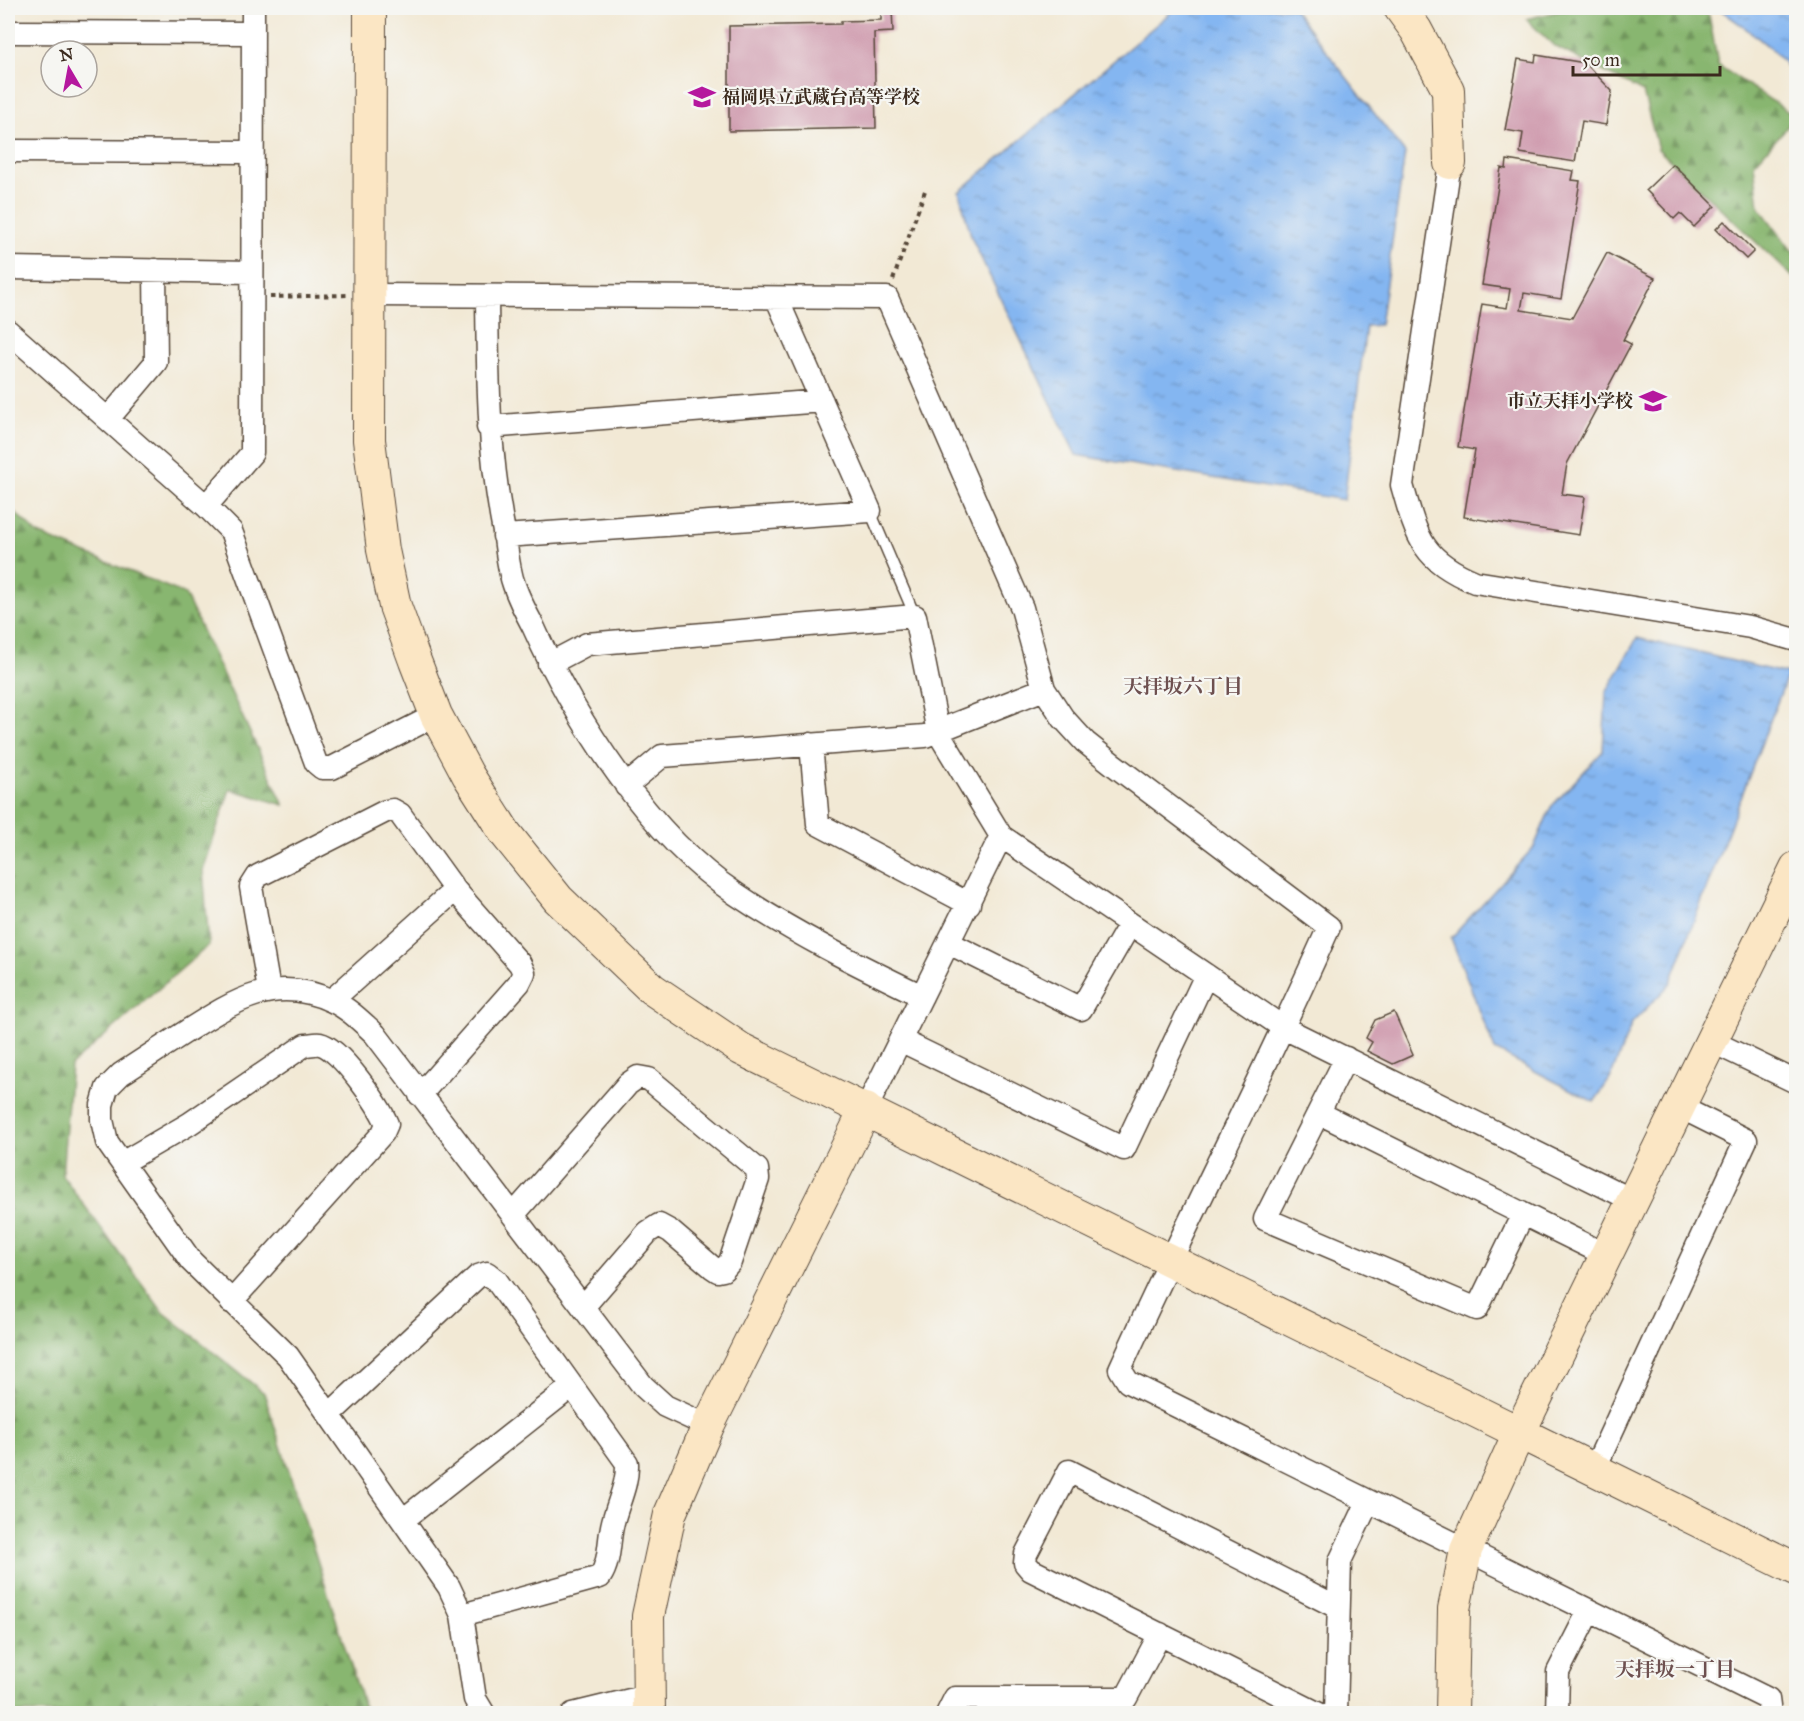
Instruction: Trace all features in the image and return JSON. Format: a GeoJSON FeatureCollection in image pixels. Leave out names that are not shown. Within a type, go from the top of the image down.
{"type":"FeatureCollection","features":[{"type":"Feature","properties":{"kind":"street"},"geometry":{"type":"LineString","coordinates":[[207,506],[252,453],[253,8]]}},
{"type":"Feature","properties":{"kind":"street"},"geometry":{"type":"LineString","coordinates":[[370,8],[369,440],[383,550],[395,606],[436,715],[468,775],[505,833],[558,899],[652,989],[741,1049],[1797,1569]]}},
{"type":"Feature","properties":{"kind":"street"},"geometry":{"type":"LineString","coordinates":[[1400,8],[1416,30],[1448,90],[1450,163],[1402,485],[1413,526],[1431,558],[1454,573],[1475,582],[1750,627],[1797,640]]}},
{"type":"Feature","properties":{"kind":"street"},"geometry":{"type":"LineString","coordinates":[[8,32],[252,33]]}},
{"type":"Feature","properties":{"kind":"street"},"geometry":{"type":"LineString","coordinates":[[8,151],[252,152]]}},
{"type":"Feature","properties":{"kind":"street"},"geometry":{"type":"LineString","coordinates":[[8,268],[252,272]]}},
{"type":"Feature","properties":{"kind":"street"},"geometry":{"type":"LineString","coordinates":[[108,419],[156,363],[155,270]]}},
{"type":"Feature","properties":{"kind":"street"},"geometry":{"type":"LineString","coordinates":[[369,295],[887,298],[1022,608],[1044,689],[1063,718],[1085,742],[1329,927],[1284,1028],[1170,1260],[1120,1369],[1128,1382],[1768,1700],[1770,1713]]}},
{"type":"Feature","properties":{"kind":"street"},"geometry":{"type":"LineString","coordinates":[[487,297],[488,427],[494,482],[514,584],[549,664],[595,741],[626,786],[691,858],[734,893],[831,952],[922,996]]}},
{"type":"Feature","properties":{"kind":"street"},"geometry":{"type":"LineString","coordinates":[[504,536],[870,511],[777,299]]}},
{"type":"Feature","properties":{"kind":"street"},"geometry":{"type":"LineString","coordinates":[[8,331],[207,506],[231,531],[316,763],[322,768],[332,768],[436,715]]}},
{"type":"Feature","properties":{"kind":"street"},"geometry":{"type":"LineString","coordinates":[[488,427],[822,401]]}},
{"type":"Feature","properties":{"kind":"street"},"geometry":{"type":"LineString","coordinates":[[549,664],[587,644],[915,616],[938,732],[1001,836],[1284,1028],[1634,1201]]}},
{"type":"Feature","properties":{"kind":"street"},"geometry":{"type":"LineString","coordinates":[[626,786],[662,756],[925,736],[1044,689]]}},
{"type":"Feature","properties":{"kind":"street"},"geometry":{"type":"LineString","coordinates":[[811,744],[818,824],[969,904]]}},
{"type":"Feature","properties":{"kind":"street"},"geometry":{"type":"LineString","coordinates":[[269,990],[251,887],[258,876],[386,811],[393,810],[400,814],[455,890],[520,964],[524,973],[519,983],[420,1095]]}},
{"type":"Feature","properties":{"kind":"street"},"geometry":{"type":"LineString","coordinates":[[573,1713],[648,1705],[648,1616],[670,1514],[708,1426],[1001,836]]}},
{"type":"Feature","properties":{"kind":"street"},"geometry":{"type":"LineString","coordinates":[[1452,1713],[1454,1609],[1467,1550],[1519,1433],[1797,868]]}},
{"type":"Feature","properties":{"kind":"street"},"geometry":{"type":"LineString","coordinates":[[332,1000],[455,890]]}},
{"type":"Feature","properties":{"kind":"street"},"geometry":{"type":"LineString","coordinates":[[949,943],[1081,1009],[1130,924]]}},
{"type":"Feature","properties":{"kind":"street"},"geometry":{"type":"LineString","coordinates":[[900,1040],[1124,1149],[1206,975]]}},
{"type":"Feature","properties":{"kind":"street"},"geometry":{"type":"LineString","coordinates":[[484,1713],[475,1699],[462,1616],[448,1587],[288,1356],[190,1261],[107,1142],[102,1120],[102,1105],[107,1088],[121,1074],[235,1001],[269,990],[301,991],[332,1000],[354,1015],[375,1034],[643,1386],[665,1406],[708,1426]]}},
{"type":"Feature","properties":{"kind":"street"},"geometry":{"type":"LineString","coordinates":[[1713,1042],[1797,1082]]}},
{"type":"Feature","properties":{"kind":"street"},"geometry":{"type":"LineString","coordinates":[[122,1163],[189,1124],[305,1045],[319,1044],[339,1056],[382,1113],[387,1124],[383,1133],[231,1302]]}},
{"type":"Feature","properties":{"kind":"street"},"geometry":{"type":"LineString","coordinates":[[1346,1058],[1265,1219],[1477,1309],[1524,1214]]}},
{"type":"Feature","properties":{"kind":"street"},"geometry":{"type":"LineString","coordinates":[[514,1214],[628,1084],[638,1077],[649,1079],[757,1168],[758,1179],[730,1262],[723,1270],[712,1267],[670,1231],[659,1225],[648,1232],[584,1306]]}},
{"type":"Feature","properties":{"kind":"street"},"geometry":{"type":"LineString","coordinates":[[1593,1470],[1746,1140],[1680,1107]]}},
{"type":"Feature","properties":{"kind":"street"},"geometry":{"type":"LineString","coordinates":[[1319,1113],[1606,1255]]}},
{"type":"Feature","properties":{"kind":"street"},"geometry":{"type":"LineString","coordinates":[[330,1414],[478,1276],[487,1274],[496,1280],[627,1463],[627,1478],[612,1525],[606,1567],[600,1577],[462,1616]]}},
{"type":"Feature","properties":{"kind":"street"},"geometry":{"type":"LineString","coordinates":[[403,1520],[571,1387]]}},
{"type":"Feature","properties":{"kind":"street"},"geometry":{"type":"LineString","coordinates":[[1319,1713],[1031,1570],[1025,1563],[1026,1554],[1069,1471],[1337,1607]]}},
{"type":"Feature","properties":{"kind":"street"},"geometry":{"type":"LineString","coordinates":[[1336,1713],[1340,1561],[1368,1502]]}},
{"type":"Feature","properties":{"kind":"street"},"geometry":{"type":"LineString","coordinates":[[1557,1713],[1558,1672],[1589,1611]]}},
{"type":"Feature","properties":{"kind":"street"},"geometry":{"type":"LineString","coordinates":[[947,1713],[955,1698],[1126,1698],[1160,1634]]}},
{"type":"Feature","properties":{"kind":"lane"},"geometry":{"type":"LineString","coordinates":[[870,511],[915,616]]}},
{"type":"Feature","properties":{"kind":"path"},"geometry":{"type":"LineString","coordinates":[[887,298],[926,188]]}},
{"type":"Feature","properties":{"kind":"path"},"geometry":{"type":"LineString","coordinates":[[251,297],[369,295]]}},
{"type":"Feature","properties":{"kind":"green space"},"geometry":{"type":"Polygon","coordinates":[[[1573,8],[1694,8],[1709,15],[1718,65],[1796,117],[1754,164],[1759,207],[1796,256],[1796,280],[1658,149],[1643,92],[1554,46],[1526,19],[1573,8]]]}},
{"type":"Feature","properties":{"kind":"green space"},"geometry":{"type":"Polygon","coordinates":[[[8,506],[38,534],[185,594],[284,805],[230,789],[203,870],[209,945],[71,1065],[62,1175],[162,1311],[264,1393],[366,1713],[8,1713],[8,506]]]}},
{"type":"Feature","properties":{"kind":"water"},"geometry":{"type":"Polygon","coordinates":[[[1176,8],[1293,8],[1405,153],[1380,325],[1366,326],[1344,500],[1076,455],[972,239],[959,192],[1176,8]]]}},
{"type":"Feature","properties":{"kind":"water"},"geometry":{"type":"Polygon","coordinates":[[[1718,8],[1796,8],[1796,86],[1784,63],[1764,42],[1718,8]]]}},
{"type":"Feature","properties":{"kind":"water"},"geometry":{"type":"Polygon","coordinates":[[[1637,638],[1788,674],[1670,984],[1632,1023],[1610,1079],[1594,1102],[1495,1050],[1451,938],[1534,847],[1551,807],[1603,751],[1606,693],[1637,638]]]}},
{"type":"Feature","properties":{"kind":"building"},"geometry":{"type":"Polygon","coordinates":[[[881,8],[892,8],[893,32],[874,33],[876,128],[729,131],[729,26],[841,24],[841,21],[881,20],[881,8]]]}},
{"type":"Feature","properties":{"kind":"building"},"geometry":{"type":"Polygon","coordinates":[[[1536,55],[1585,63],[1612,91],[1606,125],[1582,121],[1575,162],[1520,153],[1523,133],[1505,130],[1518,59],[1535,62],[1536,55]]]}},
{"type":"Feature","properties":{"kind":"building"},"geometry":{"type":"Polygon","coordinates":[[[1507,160],[1574,171],[1572,180],[1580,181],[1561,299],[1524,293],[1521,310],[1572,318],[1607,253],[1655,278],[1623,340],[1631,344],[1567,464],[1562,494],[1585,497],[1579,535],[1464,517],[1475,450],[1458,447],[1482,304],[1507,308],[1510,289],[1482,285],[1501,168],[1506,169],[1507,160]]]}},
{"type":"Feature","properties":{"kind":"building"},"geometry":{"type":"Polygon","coordinates":[[[1673,164],[1715,206],[1694,227],[1680,213],[1674,219],[1646,190],[1673,164]]]}},
{"type":"Feature","properties":{"kind":"building"},"geometry":{"type":"Polygon","coordinates":[[[1724,221],[1754,251],[1746,259],[1716,229],[1724,221]]]}},
{"type":"Feature","properties":{"kind":"building"},"geometry":{"type":"Polygon","coordinates":[[[1394,1012],[1413,1055],[1393,1064],[1367,1051],[1372,1042],[1366,1038],[1375,1020],[1394,1012]]]}},
{"type":"Feature","properties":{"kind":"place","name":"福岡県立武蔵台高等学校"},"geometry":{"type":"Point","coordinates":[702,97]}},
{"type":"Feature","properties":{"kind":"place","name":"市立天拝小学校"},"geometry":{"type":"Point","coordinates":[1653,401]}},
{"type":"Feature","properties":{"kind":"district","name":"天拝坂六丁目"},"geometry":{"type":"Point","coordinates":[1183,686]}},
{"type":"Feature","properties":{"kind":"district","name":"天拝坂一丁目"},"geometry":{"type":"Point","coordinates":[1675,1669]}}]}
